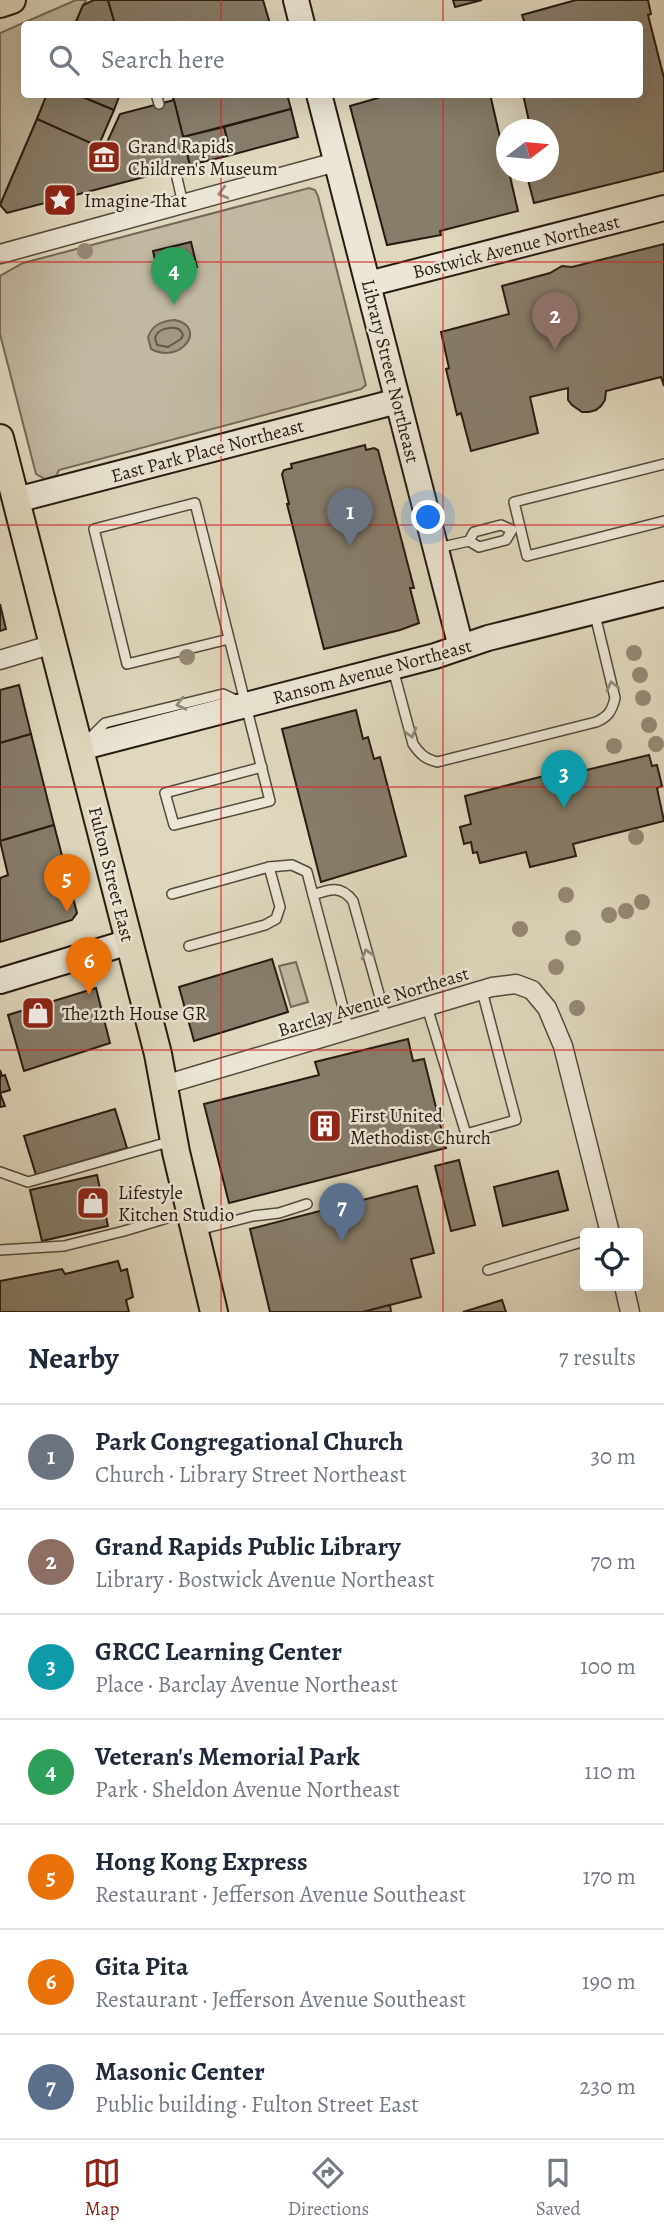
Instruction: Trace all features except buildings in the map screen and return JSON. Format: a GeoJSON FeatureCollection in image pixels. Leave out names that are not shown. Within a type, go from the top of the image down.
{"type":"FeatureCollection","features":[{"type":"Feature","properties":{"kind":"main road"},"geometry":{"type":"LineString","coordinates":[[0,4],[12,0]]}},
{"type":"Feature","properties":{"kind":"main road","name":"Fulton Street East"},"geometry":{"type":"LineString","coordinates":[[0,438],[12,501],[53,644],[158,1054],[173,1140],[214,1312]]}},
{"type":"Feature","properties":{"kind":"street"},"geometry":{"type":"LineString","coordinates":[[296,0],[301,21]]}},
{"type":"Feature","properties":{"kind":"street","name":"Library Street Northeast"},"geometry":{"type":"LineString","coordinates":[[320,98],[461,647]]}},
{"type":"Feature","properties":{"kind":"street"},"geometry":{"type":"LineString","coordinates":[[0,254],[336,162]]}},
{"type":"Feature","properties":{"kind":"street","name":"Bostwick Avenue Northeast"},"geometry":{"type":"LineString","coordinates":[[368,284],[664,208]]}},
{"type":"Feature","properties":{"kind":"street","name":"East Park Place Northeast"},"geometry":{"type":"LineString","coordinates":[[12,501],[398,401]]}},
{"type":"Feature","properties":{"kind":"street","name":"Ransom Avenue Northeast"},"geometry":{"type":"LineString","coordinates":[[80,748],[393,667],[488,638],[664,594]]}},
{"type":"Feature","properties":{"kind":"street"},"geometry":{"type":"LineString","coordinates":[[0,660],[53,644]]}},
{"type":"Feature","properties":{"kind":"street"},"geometry":{"type":"LineString","coordinates":[[0,981],[129,942]]}},
{"type":"Feature","properties":{"kind":"street","name":"Barclay Avenue Northeast"},"geometry":{"type":"LineString","coordinates":[[164,1085],[482,990],[516,984],[532,990],[547,1008],[563,1046],[609,1228]]}},
{"type":"Feature","properties":{"kind":"street"},"geometry":{"type":"LineString","coordinates":[[625,1291],[630,1312]]}},
{"type":"Feature","properties":{"kind":"lane"},"geometry":{"type":"LineString","coordinates":[[175,169],[183,204]]}},
{"type":"Feature","properties":{"kind":"lane"},"geometry":{"type":"LineString","coordinates":[[664,464],[514,502],[516,529],[527,556],[664,521]]}},
{"type":"Feature","properties":{"kind":"lane"},"geometry":{"type":"LineString","coordinates":[[229,639],[127,664],[94,529],[195,503],[262,767],[270,801],[174,825],[165,793],[262,767]]}},
{"type":"Feature","properties":{"kind":"lane"},"geometry":{"type":"LineString","coordinates":[[469,541],[474,531],[501,524],[516,529]]}},
{"type":"Feature","properties":{"kind":"lane"},"geometry":{"type":"LineString","coordinates":[[436,549],[469,541],[479,547],[506,540],[516,529]]}},
{"type":"Feature","properties":{"kind":"lane"},"geometry":{"type":"LineString","coordinates":[[393,667],[413,744],[419,754],[428,760],[437,762],[596,722],[606,718],[615,698],[595,612]]}},
{"type":"Feature","properties":{"kind":"lane"},"geometry":{"type":"LineString","coordinates":[[172,894],[269,867],[292,865],[307,872],[349,1030]]}},
{"type":"Feature","properties":{"kind":"lane"},"geometry":{"type":"LineString","coordinates":[[188,946],[265,926],[276,919],[280,907],[269,867]]}},
{"type":"Feature","properties":{"kind":"lane"},"geometry":{"type":"LineString","coordinates":[[313,895],[334,888],[347,893],[353,901],[386,1019]]}},
{"type":"Feature","properties":{"kind":"lane"},"geometry":{"type":"LineString","coordinates":[[427,1007],[466,1134],[516,1120],[482,990]]}},
{"type":"Feature","properties":{"kind":"lane"},"geometry":{"type":"LineString","coordinates":[[0,1172],[28,1182],[173,1140]]}},
{"type":"Feature","properties":{"kind":"lane"},"geometry":{"type":"LineString","coordinates":[[0,1250],[64,1246],[124,1231],[191,1221],[279,1213],[307,1204]]}},
{"type":"Feature","properties":{"kind":"lane"},"geometry":{"type":"LineString","coordinates":[[488,1270],[580,1242]]}},
{"type":"Feature","properties":{"kind":"shaded area"},"geometry":{"type":"Polygon","coordinates":[[[76,0],[86,0],[76,21],[28,21],[76,0]]]}},
{"type":"Feature","properties":{"kind":"shaded area"},"geometry":{"type":"Polygon","coordinates":[[[21,24],[21,98],[46,98],[0,205],[0,33],[21,24]]]}},
{"type":"Feature","properties":{"kind":"shaded area"},"geometry":{"type":"Polygon","coordinates":[[[309,188],[315,190],[318,196],[366,385],[361,389],[59,470],[56,476],[45,479],[36,474],[0,334],[0,276],[23,263],[309,188]]]}},
{"type":"Feature","properties":{"kind":"shaded area"},"geometry":{"type":"Polygon","coordinates":[[[296,962],[308,1002],[291,1007],[279,966],[296,962]]]}},
{"type":"Feature","properties":{"kind":"water"},"geometry":{"type":"Polygon","coordinates":[[[175,320],[185,324],[189,330],[187,343],[172,352],[162,353],[151,349],[148,337],[152,329],[162,322],[175,320]]]}},
{"type":"Feature","properties":{"kind":"place","name":"Grand Rapids Children's Museum"},"geometry":{"type":"Point","coordinates":[104,157]}},
{"type":"Feature","properties":{"kind":"place","name":"Imagine That"},"geometry":{"type":"Point","coordinates":[60,200]}},
{"type":"Feature","properties":{"kind":"place","name":"Veteran's Memorial Park"},"geometry":{"type":"Point","coordinates":[174,305]}},
{"type":"Feature","properties":{"kind":"place","name":"Grand Rapids Public Library"},"geometry":{"type":"Point","coordinates":[555,350]}},
{"type":"Feature","properties":{"kind":"place","name":"Park Congregational Church"},"geometry":{"type":"Point","coordinates":[350,546]}},
{"type":"Feature","properties":{"kind":"place","name":"GRCC Learning Center"},"geometry":{"type":"Point","coordinates":[564,808]}},
{"type":"Feature","properties":{"kind":"place","name":"Hong Kong Express"},"geometry":{"type":"Point","coordinates":[67,912]}},
{"type":"Feature","properties":{"kind":"place","name":"Gita Pita"},"geometry":{"type":"Point","coordinates":[89,995]}},
{"type":"Feature","properties":{"kind":"place","name":"The 12th House GR"},"geometry":{"type":"Point","coordinates":[38,1013]}},
{"type":"Feature","properties":{"kind":"place","name":"First United Methodist Church"},"geometry":{"type":"Point","coordinates":[325,1126]}},
{"type":"Feature","properties":{"kind":"place","name":"Lifestyle Kitchen Studio"},"geometry":{"type":"Point","coordinates":[93,1203]}},
{"type":"Feature","properties":{"kind":"place","name":"Masonic Center"},"geometry":{"type":"Point","coordinates":[342,1241]}}]}
